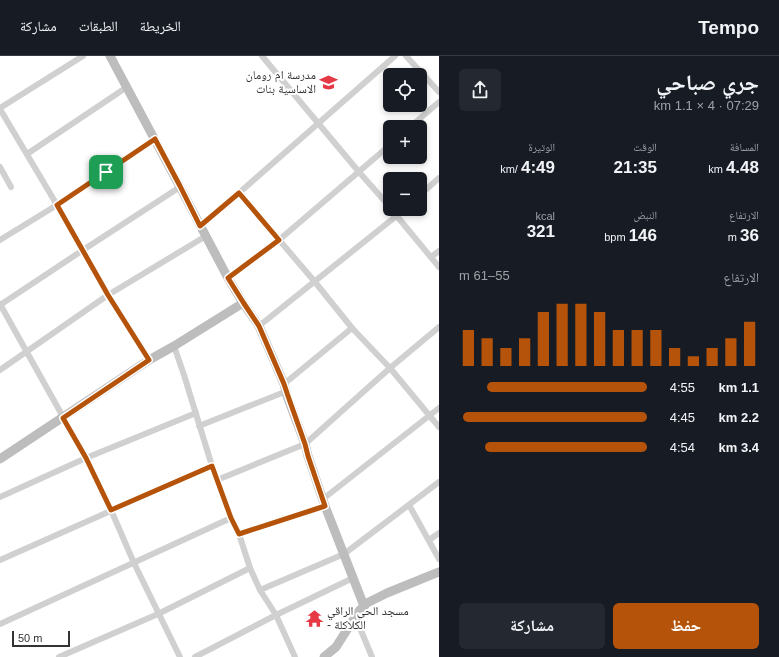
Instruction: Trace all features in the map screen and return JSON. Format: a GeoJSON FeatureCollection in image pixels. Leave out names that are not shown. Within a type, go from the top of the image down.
{"type":"FeatureCollection","features":[{"type":"Feature","properties":{"kind":"street"},"geometry":{"type":"LineString","coordinates":[[82,56],[0,108],[108,295],[149,360]]}},
{"type":"Feature","properties":{"kind":"street"},"geometry":{"type":"LineString","coordinates":[[110,56],[228,278],[259,326],[285,388],[324,502],[364,606]]}},
{"type":"Feature","properties":{"kind":"street"},"geometry":{"type":"LineString","coordinates":[[262,56],[383,199]]}},
{"type":"Feature","properties":{"kind":"street"},"geometry":{"type":"LineString","coordinates":[[200,226],[395,56]]}},
{"type":"Feature","properties":{"kind":"street"},"geometry":{"type":"LineString","coordinates":[[406,56],[439,92]]}},
{"type":"Feature","properties":{"kind":"street"},"geometry":{"type":"LineString","coordinates":[[27,154],[127,87]]}},
{"type":"Feature","properties":{"kind":"street"},"geometry":{"type":"LineString","coordinates":[[418,120],[439,102]]}},
{"type":"Feature","properties":{"kind":"street"},"geometry":{"type":"LineString","coordinates":[[0,240],[57,205],[155,139]]}},
{"type":"Feature","properties":{"kind":"street"},"geometry":{"type":"LineString","coordinates":[[228,278],[279,240],[383,151]]}},
{"type":"Feature","properties":{"kind":"street"},"geometry":{"type":"LineString","coordinates":[[0,167],[11,187]]}},
{"type":"Feature","properties":{"kind":"street"},"geometry":{"type":"LineString","coordinates":[[427,189],[439,178]]}},
{"type":"Feature","properties":{"kind":"street"},"geometry":{"type":"LineString","coordinates":[[180,186],[0,305],[86,458],[158,614],[180,657]]}},
{"type":"Feature","properties":{"kind":"street"},"geometry":{"type":"LineString","coordinates":[[239,193],[352,328],[390,368],[439,427]]}},
{"type":"Feature","properties":{"kind":"street"},"geometry":{"type":"LineString","coordinates":[[259,326],[397,216],[439,267]]}},
{"type":"Feature","properties":{"kind":"street"},"geometry":{"type":"LineString","coordinates":[[0,370],[108,295],[206,236]]}},
{"type":"Feature","properties":{"kind":"street"},"geometry":{"type":"LineString","coordinates":[[431,257],[439,251]]}},
{"type":"Feature","properties":{"kind":"street"},"geometry":{"type":"LineString","coordinates":[[0,459],[149,360],[174,346],[243,302]]}},
{"type":"Feature","properties":{"kind":"street"},"geometry":{"type":"LineString","coordinates":[[218,480],[305,444],[390,368],[439,327]]}},
{"type":"Feature","properties":{"kind":"street"},"geometry":{"type":"LineString","coordinates":[[199,426],[285,388],[352,328]]}},
{"type":"Feature","properties":{"kind":"street"},"geometry":{"type":"LineString","coordinates":[[174,346],[212,466],[231,518],[239,534],[250,568],[260,590],[276,615],[294,657]]}},
{"type":"Feature","properties":{"kind":"street"},"geometry":{"type":"LineString","coordinates":[[239,534],[324,502],[439,408]]}},
{"type":"Feature","properties":{"kind":"street"},"geometry":{"type":"LineString","coordinates":[[0,497],[86,458],[196,413]]}},
{"type":"Feature","properties":{"kind":"street"},"geometry":{"type":"LineString","coordinates":[[0,560],[212,466]]}},
{"type":"Feature","properties":{"kind":"street"},"geometry":{"type":"LineString","coordinates":[[260,590],[344,554],[439,482]]}},
{"type":"Feature","properties":{"kind":"street"},"geometry":{"type":"LineString","coordinates":[[409,505],[439,559]]}},
{"type":"Feature","properties":{"kind":"street"},"geometry":{"type":"LineString","coordinates":[[0,624],[231,518]]}},
{"type":"Feature","properties":{"kind":"street"},"geometry":{"type":"LineString","coordinates":[[429,540],[439,533]]}},
{"type":"Feature","properties":{"kind":"street"},"geometry":{"type":"LineString","coordinates":[[60,657],[158,614],[250,568]]}},
{"type":"Feature","properties":{"kind":"street"},"geometry":{"type":"LineString","coordinates":[[324,657],[336,647],[355,616],[370,601],[439,572]]}},
{"type":"Feature","properties":{"kind":"street"},"geometry":{"type":"LineString","coordinates":[[195,657],[276,615],[353,578]]}},
{"type":"Feature","properties":{"kind":"street"},"geometry":{"type":"LineString","coordinates":[[355,616],[372,657]]}},
{"type":"Feature","properties":{"kind":"place","name":"مدرسة ام رومان الاساسية بنات"},"geometry":{"type":"Point","coordinates":[329,82]}},
{"type":"Feature","properties":{"kind":"place","name":"مسجد الحي الراقي - الكلاكلة"},"geometry":{"type":"Point","coordinates":[314,618]}},
{"type":"Feature","properties":{"kind":"route"},"geometry":{"type":"LineString","coordinates":[[155,139],[200,226],[239,193],[279,240],[228,278],[259,326],[284,384],[325,506],[239,534],[231,518],[212,466],[111,510],[86,458],[63,418],[149,360],[108,295],[57,205],[106,172],[155,139]]}}]}
